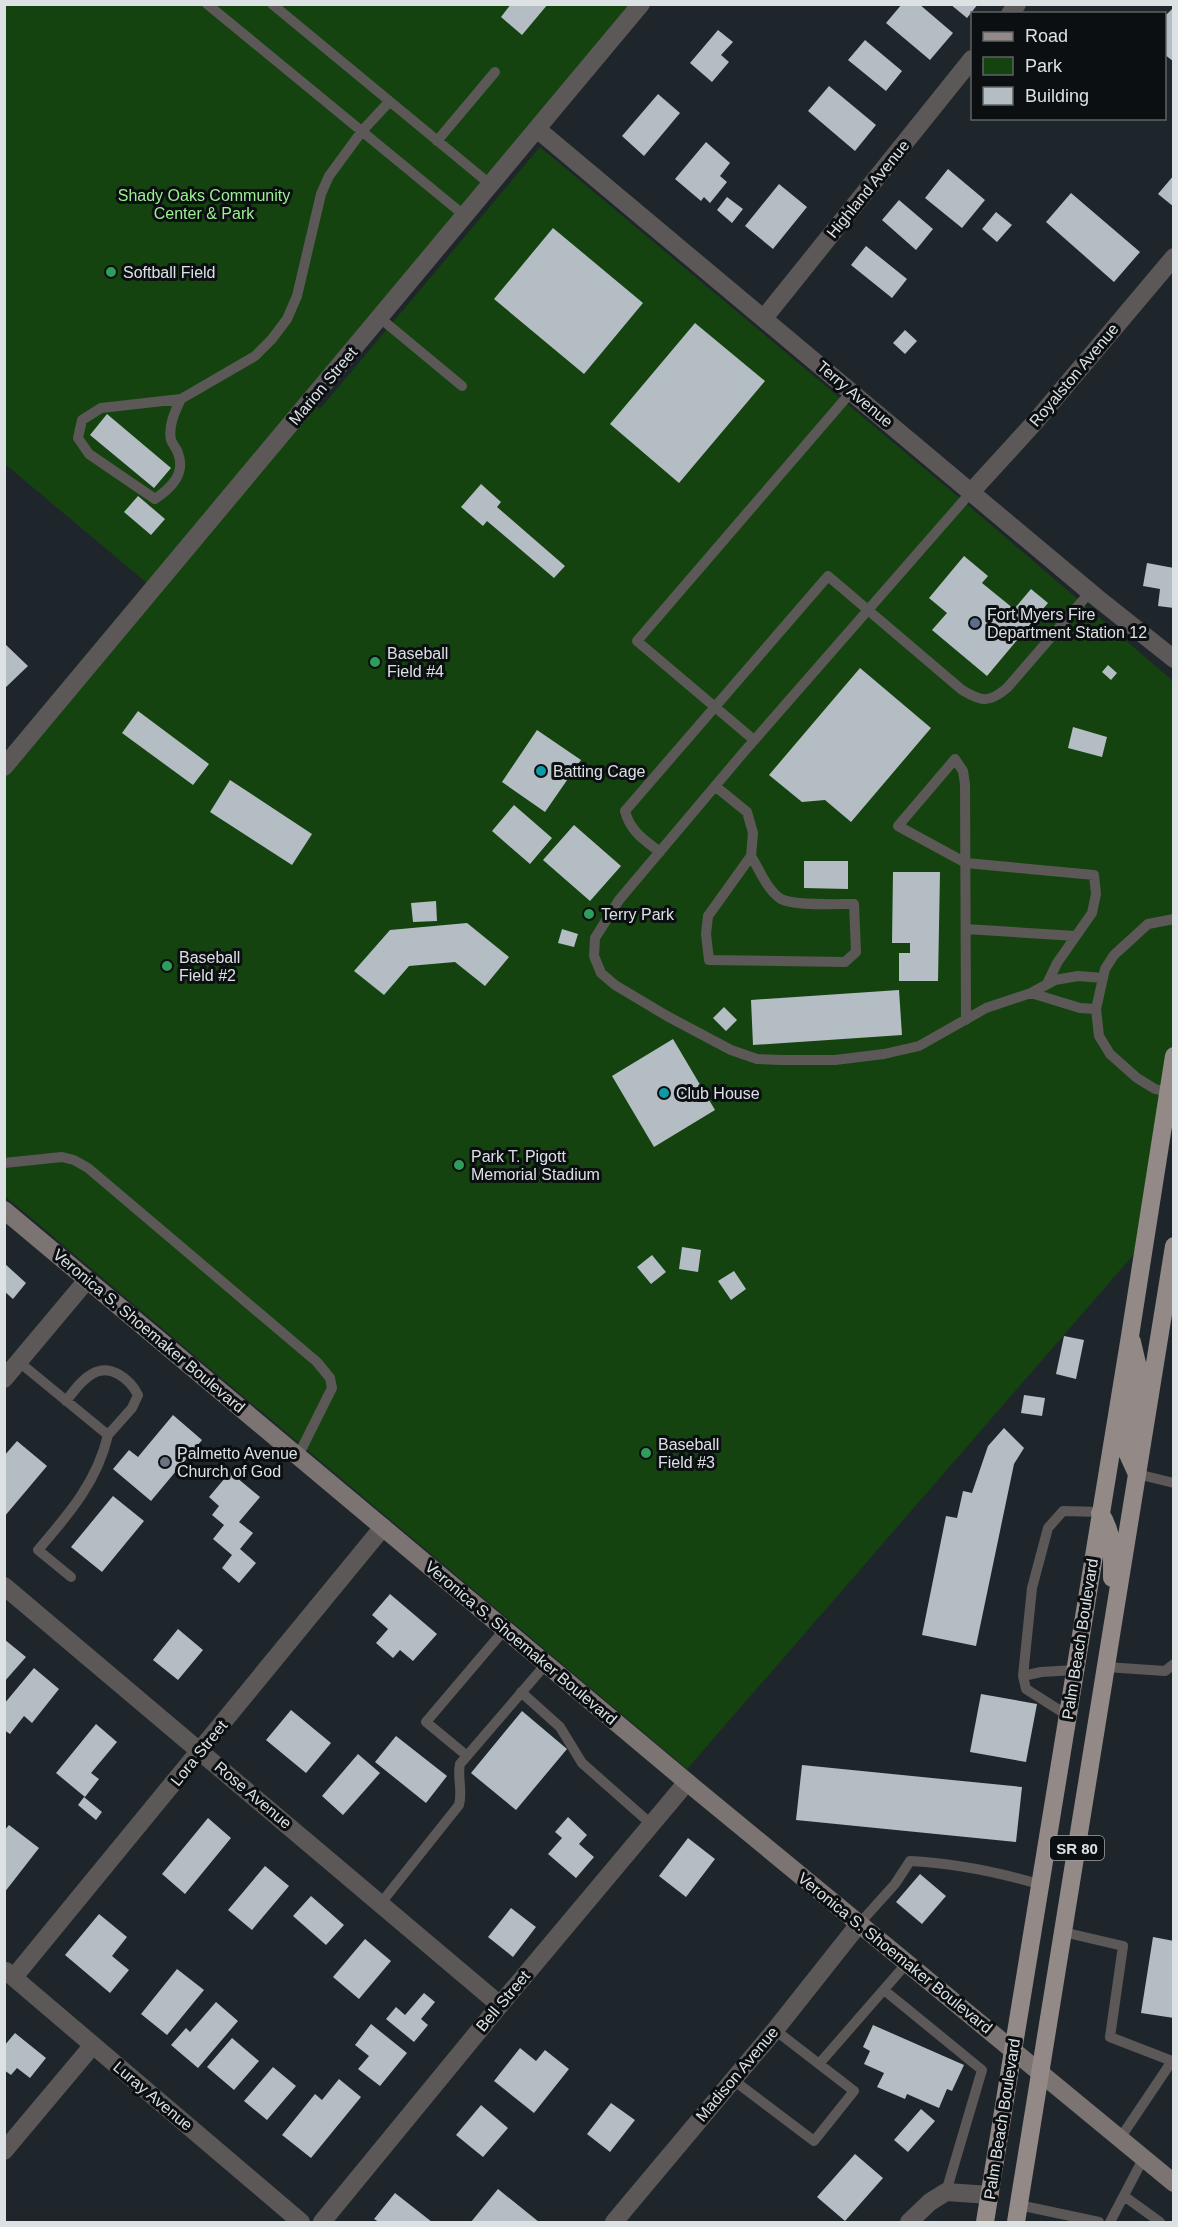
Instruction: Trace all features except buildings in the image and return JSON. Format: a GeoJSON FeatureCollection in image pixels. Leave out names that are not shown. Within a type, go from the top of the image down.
{"type":"FeatureCollection","features":[{"type":"Feature","properties":{"kind":"main road","name":"Palm Beach Boulevard"},"geometry":{"type":"LineString","coordinates":[[985,2223],[1130,1335],[1173,1056]]}},
{"type":"Feature","properties":{"kind":"main road","name":"Palm Beach Boulevard"},"geometry":{"type":"LineString","coordinates":[[1018,2214],[1173,1246]]}},
{"type":"Feature","properties":{"kind":"main road"},"geometry":{"type":"LineString","coordinates":[[1130,1335],[1139,1372],[1127,1452],[1137,1474]]}},
{"type":"Feature","properties":{"kind":"main road"},"geometry":{"type":"LineString","coordinates":[[1100,1512],[1108,1524],[1112,1543],[1112,1586],[1099,1670],[1101,1696]]}},
{"type":"Feature","properties":{"kind":"street","name":"Marion Street"},"geometry":{"type":"LineString","coordinates":[[4,767],[641,4]]}},
{"type":"Feature","properties":{"kind":"street","name":"Highland Avenue"},"geometry":{"type":"LineString","coordinates":[[764,318],[971,60]]}},
{"type":"Feature","properties":{"kind":"street","name":"Terry Avenue"},"geometry":{"type":"LineString","coordinates":[[537,129],[1173,659]]}},
{"type":"Feature","properties":{"kind":"street","name":"Royalston Avenue"},"geometry":{"type":"LineString","coordinates":[[972,491],[1035,422],[1173,257]]}},
{"type":"Feature","properties":{"kind":"street","name":"Veronica S. Shoemaker Boulevard"},"geometry":{"type":"LineString","coordinates":[[4,1210],[687,1782],[1173,2183]]}},
{"type":"Feature","properties":{"kind":"street"},"geometry":{"type":"LineString","coordinates":[[4,1379],[87,1280]]}},
{"type":"Feature","properties":{"kind":"street","name":"Lora Street"},"geometry":{"type":"LineString","coordinates":[[9,1974],[201,1751],[384,1527]]}},
{"type":"Feature","properties":{"kind":"street","name":"Rose Avenue"},"geometry":{"type":"LineString","coordinates":[[4,1586],[500,2005]]}},
{"type":"Feature","properties":{"kind":"street","name":"Bell Street"},"geometry":{"type":"LineString","coordinates":[[322,2223],[500,2005],[687,1782]]}},
{"type":"Feature","properties":{"kind":"street","name":"Madison Avenue"},"geometry":{"type":"LineString","coordinates":[[614,2223],[775,2030],[859,1924]]}},
{"type":"Feature","properties":{"kind":"street","name":"Luray Avenue"},"geometry":{"type":"LineString","coordinates":[[9,1974],[207,2140],[301,2223]]}},
{"type":"Feature","properties":{"kind":"street"},"geometry":{"type":"LineString","coordinates":[[4,2151],[93,2045]]}},
{"type":"Feature","properties":{"kind":"street"},"geometry":{"type":"LineString","coordinates":[[909,2223],[930,2202],[946,2192],[990,2195]]}},
{"type":"Feature","properties":{"kind":"lane"},"geometry":{"type":"LineString","coordinates":[[207,4],[465,216]]}},
{"type":"Feature","properties":{"kind":"lane"},"geometry":{"type":"LineString","coordinates":[[272,4],[491,185]]}},
{"type":"Feature","properties":{"kind":"lane"},"geometry":{"type":"LineString","coordinates":[[437,141],[495,72]]}},
{"type":"Feature","properties":{"kind":"lane"},"geometry":{"type":"LineString","coordinates":[[181,399],[172,418],[171,440],[179,454],[181,469],[175,483],[155,500],[89,454],[78,438],[82,420],[101,408],[181,399],[255,356],[287,319],[297,296],[321,194],[329,176],[362,131],[390,102]]}},
{"type":"Feature","properties":{"kind":"lane"},"geometry":{"type":"LineString","coordinates":[[380,318],[462,386]]}},
{"type":"Feature","properties":{"kind":"lane"},"geometry":{"type":"LineString","coordinates":[[754,740],[637,641],[852,391]]}},
{"type":"Feature","properties":{"kind":"lane"},"geometry":{"type":"LineString","coordinates":[[972,491],[754,740],[660,852],[604,922],[594,938],[594,956],[601,973],[615,985],[667,1016],[732,1050],[757,1059],[835,1060],[884,1054],[919,1046],[986,1008],[1032,993],[1054,980],[1078,976],[1103,978]]}},
{"type":"Feature","properties":{"kind":"lane"},"geometry":{"type":"LineString","coordinates":[[660,852],[638,836],[628,823],[625,811],[828,576],[962,690],[975,698],[985,700],[997,696],[1007,688],[1090,592]]}},
{"type":"Feature","properties":{"kind":"lane"},"geometry":{"type":"LineString","coordinates":[[966,1020],[966,863],[965,784],[963,771],[955,759],[898,826],[930,846],[966,863],[1094,874],[1096,894],[1092,913],[1075,936],[1046,985]]}},
{"type":"Feature","properties":{"kind":"lane"},"geometry":{"type":"LineString","coordinates":[[715,786],[747,812],[753,833],[751,856],[708,916],[706,934],[709,960],[845,962],[856,952],[854,904],[800,903],[783,900],[772,891],[751,856]]}},
{"type":"Feature","properties":{"kind":"lane"},"geometry":{"type":"LineString","coordinates":[[1168,1092],[1155,1089],[1137,1078],[1110,1054],[1099,1036],[1096,1009],[1105,969],[1114,955],[1148,924],[1173,919]]}},
{"type":"Feature","properties":{"kind":"lane"},"geometry":{"type":"LineString","coordinates":[[966,929],[1075,936]]}},
{"type":"Feature","properties":{"kind":"lane"},"geometry":{"type":"LineString","coordinates":[[1032,993],[1080,1008],[1096,1009]]}},
{"type":"Feature","properties":{"kind":"lane"},"geometry":{"type":"LineString","coordinates":[[4,1163],[62,1157],[74,1160],[88,1168],[316,1362],[330,1378],[332,1388],[298,1456]]}},
{"type":"Feature","properties":{"kind":"lane"},"geometry":{"type":"LineString","coordinates":[[18,1362],[108,1435]]}},
{"type":"Feature","properties":{"kind":"lane"},"geometry":{"type":"LineString","coordinates":[[66,1401],[79,1384],[94,1372],[109,1371],[119,1374],[134,1387],[138,1395],[132,1408],[108,1435],[103,1457],[95,1476],[65,1519],[38,1551],[71,1577]]}},
{"type":"Feature","properties":{"kind":"lane"},"geometry":{"type":"LineString","coordinates":[[1137,1474],[1173,1483]]}},
{"type":"Feature","properties":{"kind":"lane"},"geometry":{"type":"LineString","coordinates":[[1067,1715],[1026,1689],[1023,1676],[1032,1588],[1048,1528],[1063,1511],[1100,1512]]}},
{"type":"Feature","properties":{"kind":"lane"},"geometry":{"type":"LineString","coordinates":[[466,1755],[426,1722],[505,1629]]}},
{"type":"Feature","properties":{"kind":"lane"},"geometry":{"type":"LineString","coordinates":[[381,1903],[459,1805],[462,1789],[459,1769],[466,1755],[546,1664]]}},
{"type":"Feature","properties":{"kind":"lane"},"geometry":{"type":"LineString","coordinates":[[1106,1667],[1166,1671],[1173,1664]]}},
{"type":"Feature","properties":{"kind":"lane"},"geometry":{"type":"LineString","coordinates":[[1023,1676],[1041,1672],[1074,1670]]}},
{"type":"Feature","properties":{"kind":"lane"},"geometry":{"type":"LineString","coordinates":[[521,1692],[560,1727],[582,1763],[651,1824]]}},
{"type":"Feature","properties":{"kind":"lane"},"geometry":{"type":"LineString","coordinates":[[859,1924],[895,1884],[910,1861],[936,1862],[997,1872],[1040,1884]]}},
{"type":"Feature","properties":{"kind":"lane"},"geometry":{"type":"LineString","coordinates":[[1063,1932],[1123,1946],[1110,2037],[1172,2061],[1119,2140]]}},
{"type":"Feature","properties":{"kind":"lane"},"geometry":{"type":"LineString","coordinates":[[819,2064],[907,1963]]}},
{"type":"Feature","properties":{"kind":"lane"},"geometry":{"type":"LineString","coordinates":[[884,1990],[982,2070],[946,2192]]}},
{"type":"Feature","properties":{"kind":"lane"},"geometry":{"type":"LineString","coordinates":[[732,2079],[814,2141],[854,2091],[775,2030]]}},
{"type":"Feature","properties":{"kind":"lane"},"geometry":{"type":"LineString","coordinates":[[1110,2223],[1143,2158]]}},
{"type":"Feature","properties":{"kind":"lane"},"geometry":{"type":"LineString","coordinates":[[1124,2196],[1160,2223]]}},
{"type":"Feature","properties":{"kind":"lane"},"geometry":{"type":"LineString","coordinates":[[1018,2214],[1099,2223]]}},
{"type":"Feature","properties":{"kind":"green space","name":"Shady Oaks Community Center & Park"},"geometry":{"type":"Polygon","coordinates":[[[4,5],[633,5],[147,583],[5,464],[4,5]]]}},
{"type":"Feature","properties":{"kind":"green space","name":"Terry Park"},"geometry":{"type":"Polygon","coordinates":[[[540,147],[962,500],[1173,681],[1173,1042],[1142,1245],[687,1769],[5,1196],[5,773],[312,402],[320,409],[540,147]]]}},
{"type":"Feature","properties":{"kind":"place","name":"Softball Field"},"geometry":{"type":"Point","coordinates":[111,272]}},
{"type":"Feature","properties":{"kind":"place","name":"Fort Myers Fire Department Station 12"},"geometry":{"type":"Point","coordinates":[975,623]}},
{"type":"Feature","properties":{"kind":"place","name":"Baseball Field #4"},"geometry":{"type":"Point","coordinates":[375,662]}},
{"type":"Feature","properties":{"kind":"place","name":"Batting Cage"},"geometry":{"type":"Point","coordinates":[541,771]}},
{"type":"Feature","properties":{"kind":"place","name":"Terry Park"},"geometry":{"type":"Point","coordinates":[589,914]}},
{"type":"Feature","properties":{"kind":"place","name":"Baseball Field #2"},"geometry":{"type":"Point","coordinates":[167,966]}},
{"type":"Feature","properties":{"kind":"place","name":"Club House"},"geometry":{"type":"Point","coordinates":[664,1093]}},
{"type":"Feature","properties":{"kind":"place","name":"Park T. Pigott Memorial Stadium"},"geometry":{"type":"Point","coordinates":[459,1165]}},
{"type":"Feature","properties":{"kind":"place","name":"Baseball Field #3"},"geometry":{"type":"Point","coordinates":[646,1453]}},
{"type":"Feature","properties":{"kind":"place","name":"Palmetto Avenue Church of God"},"geometry":{"type":"Point","coordinates":[165,1462]}}]}
